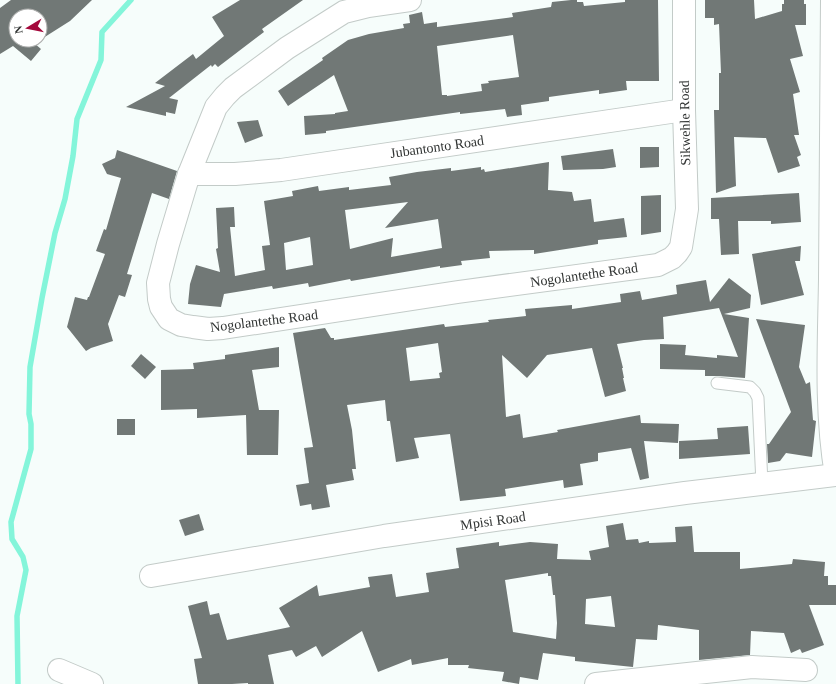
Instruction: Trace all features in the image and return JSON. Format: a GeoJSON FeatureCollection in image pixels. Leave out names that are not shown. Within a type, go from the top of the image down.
{"type":"FeatureCollection","features":[{"type":"Feature","properties":{"kind":"street","name":"Nogolantethe Road"},"geometry":{"type":"LineString","coordinates":[[410,0],[368,6],[344,12],[287,48],[233,88],[216,107],[189,174],[158,283],[161,307],[169,319],[181,325],[193,328],[224,328],[458,292],[658,265],[672,258],[681,247]]}},
{"type":"Feature","properties":{"kind":"street","name":"Sikwehle Road"},"geometry":{"type":"LineString","coordinates":[[681,247],[687,209],[684,110],[684,0]]}},
{"type":"Feature","properties":{"kind":"street"},"geometry":{"type":"LineString","coordinates":[[832,0],[833,327],[830,423],[831,448],[836,475]]}},
{"type":"Feature","properties":{"kind":"street","name":"Jubantonto Road"},"geometry":{"type":"LineString","coordinates":[[189,174],[235,174],[281,170],[684,110]]}},
{"type":"Feature","properties":{"kind":"street","name":"Mpisi Road"},"geometry":{"type":"LineString","coordinates":[[151,576],[392,535],[677,495],[836,475]]}},
{"type":"Feature","properties":{"kind":"street"},"geometry":{"type":"LineString","coordinates":[[596,684],[752,667],[806,670]]}},
{"type":"Feature","properties":{"kind":"street"},"geometry":{"type":"LineString","coordinates":[[59,670],[92,684]]}},
{"type":"Feature","properties":{"kind":"lane"},"geometry":{"type":"LineString","coordinates":[[717,383],[750,387],[758,398],[762,484]]}},
{"type":"Feature","properties":{"kind":"building"},"geometry":{"type":"Polygon","coordinates":[[[11,0],[92,0],[70,21],[48,35],[48,8],[8,8],[8,48],[10,48],[0,54],[0,8],[11,0]]]}},
{"type":"Feature","properties":{"kind":"building"},"geometry":{"type":"Polygon","coordinates":[[[240,0],[303,0],[262,29],[264,32],[218,67],[215,64],[212,67],[211,65],[169,98],[178,100],[175,114],[166,112],[166,116],[126,107],[165,86],[155,83],[193,54],[196,59],[224,36],[212,17],[240,0]]]}},
{"type":"Feature","properties":{"kind":"building"},"geometry":{"type":"Polygon","coordinates":[[[577,0],[577,2],[583,2],[584,6],[625,2],[625,0],[658,0],[659,81],[626,81],[627,90],[599,94],[599,90],[549,97],[549,101],[521,105],[522,115],[507,117],[505,109],[460,114],[460,112],[305,135],[304,116],[335,114],[348,111],[334,75],[288,106],[278,91],[323,60],[322,58],[348,40],[369,34],[404,28],[403,24],[410,23],[409,15],[422,12],[424,24],[437,22],[437,27],[513,17],[512,13],[551,7],[552,2],[577,0]],[[513,35],[437,46],[442,95],[447,96],[482,91],[481,84],[489,83],[488,81],[519,77],[513,35]]]}},
{"type":"Feature","properties":{"kind":"building"},"geometry":{"type":"Polygon","coordinates":[[[705,0],[754,0],[755,19],[782,11],[782,4],[784,4],[784,0],[804,0],[804,4],[806,4],[806,25],[795,25],[803,56],[790,59],[800,92],[793,94],[799,135],[794,135],[801,155],[797,157],[800,166],[778,173],[766,138],[734,137],[736,186],[716,193],[714,110],[719,110],[719,73],[721,73],[719,24],[714,25],[714,18],[705,18],[705,0]]]}},
{"type":"Feature","properties":{"kind":"building"},"geometry":{"type":"Polygon","coordinates":[[[15,48],[40,48],[41,49],[31,61],[15,48]]]}},
{"type":"Feature","properties":{"kind":"building"},"geometry":{"type":"Polygon","coordinates":[[[258,120],[263,136],[245,143],[237,122],[258,120]]]}},
{"type":"Feature","properties":{"kind":"building"},"geometry":{"type":"Polygon","coordinates":[[[640,147],[659,147],[659,167],[640,168],[640,147]]]}},
{"type":"Feature","properties":{"kind":"building"},"geometry":{"type":"Polygon","coordinates":[[[613,149],[616,167],[603,169],[563,170],[561,156],[613,149]]]}},
{"type":"Feature","properties":{"kind":"building"},"geometry":{"type":"Polygon","coordinates":[[[117,150],[177,171],[169,199],[152,193],[127,274],[132,275],[125,297],[119,295],[108,324],[113,341],[86,351],[67,327],[75,297],[87,300],[105,254],[96,251],[104,229],[106,230],[121,178],[107,174],[102,164],[115,158],[117,150]]]}},
{"type":"Feature","properties":{"kind":"building"},"geometry":{"type":"Polygon","coordinates":[[[549,162],[548,190],[572,192],[574,201],[591,199],[594,222],[624,218],[627,237],[598,240],[598,244],[534,254],[534,250],[489,251],[490,258],[461,261],[462,265],[440,268],[440,266],[351,281],[350,279],[309,287],[308,283],[273,289],[272,286],[224,294],[221,307],[188,304],[190,284],[196,265],[220,272],[216,249],[218,248],[216,208],[234,207],[235,227],[230,227],[235,276],[265,270],[262,246],[270,245],[264,201],[293,196],[292,191],[318,186],[319,191],[349,187],[349,190],[391,185],[389,177],[417,172],[451,168],[451,171],[481,167],[481,170],[484,169],[485,172],[549,162]],[[408,202],[345,210],[350,249],[393,238],[391,257],[442,248],[438,219],[385,228],[408,202]],[[310,237],[284,243],[286,270],[313,265],[310,237]]]}},
{"type":"Feature","properties":{"kind":"building"},"geometry":{"type":"Polygon","coordinates":[[[799,193],[801,222],[771,224],[771,221],[738,221],[739,254],[721,255],[719,219],[711,219],[711,198],[799,193]]]}},
{"type":"Feature","properties":{"kind":"building"},"geometry":{"type":"Polygon","coordinates":[[[661,195],[661,232],[641,235],[641,196],[661,195]]]}},
{"type":"Feature","properties":{"kind":"building"},"geometry":{"type":"Polygon","coordinates":[[[801,246],[800,261],[795,261],[804,295],[761,305],[752,254],[801,246]]]}},
{"type":"Feature","properties":{"kind":"building"},"geometry":{"type":"Polygon","coordinates":[[[729,278],[751,295],[750,308],[724,314],[749,318],[745,378],[705,376],[705,370],[660,369],[660,344],[686,345],[685,355],[717,358],[717,355],[738,357],[719,308],[663,317],[664,339],[617,344],[623,368],[623,378],[626,391],[605,397],[592,348],[547,355],[527,378],[502,355],[506,417],[520,414],[523,438],[558,432],[557,430],[640,415],[641,423],[679,424],[678,443],[644,441],[649,478],[640,480],[631,448],[598,453],[598,461],[580,464],[583,485],[564,488],[563,480],[505,489],[506,496],[460,501],[450,434],[414,438],[419,458],[396,462],[390,421],[387,421],[385,400],[347,405],[352,430],[356,469],[352,469],[354,480],[326,485],[330,507],[312,510],[311,504],[300,506],[296,485],[309,483],[304,448],[313,447],[293,333],[325,328],[334,340],[444,324],[445,327],[489,322],[488,320],[526,316],[525,309],[572,305],[572,309],[621,302],[620,294],[640,291],[642,300],[677,294],[676,285],[706,280],[710,302],[729,278]],[[438,343],[406,348],[410,381],[440,378],[439,373],[442,372],[438,343]]]}},
{"type":"Feature","properties":{"kind":"building"},"geometry":{"type":"Polygon","coordinates":[[[756,319],[805,325],[799,367],[806,384],[810,382],[813,420],[816,421],[812,457],[786,453],[780,461],[768,463],[767,444],[769,444],[791,412],[756,319]]]}},
{"type":"Feature","properties":{"kind":"building"},"geometry":{"type":"Polygon","coordinates":[[[279,347],[279,367],[252,370],[259,410],[279,410],[278,455],[247,455],[246,415],[197,418],[197,409],[161,410],[161,370],[194,369],[193,363],[225,359],[225,355],[279,347]]]}},
{"type":"Feature","properties":{"kind":"building"},"geometry":{"type":"Polygon","coordinates":[[[141,354],[156,367],[145,379],[131,366],[141,354]]]}},
{"type":"Feature","properties":{"kind":"building"},"geometry":{"type":"Polygon","coordinates":[[[117,419],[135,419],[135,435],[117,435],[117,419]]]}},
{"type":"Feature","properties":{"kind":"building"},"geometry":{"type":"Polygon","coordinates":[[[748,426],[750,454],[679,459],[679,441],[718,439],[717,428],[748,426]]]}},
{"type":"Feature","properties":{"kind":"building"},"geometry":{"type":"Polygon","coordinates":[[[199,514],[204,530],[185,536],[179,520],[199,514]]]}},
{"type":"Feature","properties":{"kind":"building"},"geometry":{"type":"Polygon","coordinates":[[[623,523],[626,540],[638,539],[639,543],[649,541],[649,543],[676,542],[675,527],[692,526],[694,552],[740,552],[740,569],[792,564],[793,559],[825,562],[824,576],[828,576],[828,585],[836,585],[836,605],[809,605],[824,645],[802,653],[800,649],[791,653],[784,633],[751,631],[750,655],[699,660],[699,630],[658,625],[657,640],[636,639],[633,667],[575,661],[575,657],[543,653],[538,680],[520,677],[519,684],[502,681],[504,672],[468,668],[469,665],[448,665],[448,658],[412,665],[411,659],[378,672],[362,631],[322,657],[316,646],[296,657],[292,650],[268,655],[274,684],[198,684],[194,659],[202,658],[188,606],[207,601],[210,615],[219,613],[227,640],[290,627],[279,608],[317,585],[319,596],[370,587],[368,577],[392,574],[396,597],[429,592],[426,573],[459,568],[456,548],[499,542],[499,546],[530,542],[558,544],[557,559],[591,560],[589,551],[609,547],[606,526],[623,523]],[[548,573],[505,580],[513,632],[556,639],[557,623],[555,595],[553,595],[551,576],[548,576],[548,573]],[[611,596],[586,599],[585,624],[615,627],[611,596]]]}},
{"type":"Feature","properties":{"kind":"waterway"},"geometry":{"type":"LineString","coordinates":[[18,684],[17,616],[26,570],[23,557],[12,539],[11,522],[31,449],[31,424],[29,414],[30,367],[55,233],[65,199],[73,156],[77,119],[101,60],[102,32],[131,0]]}}]}
